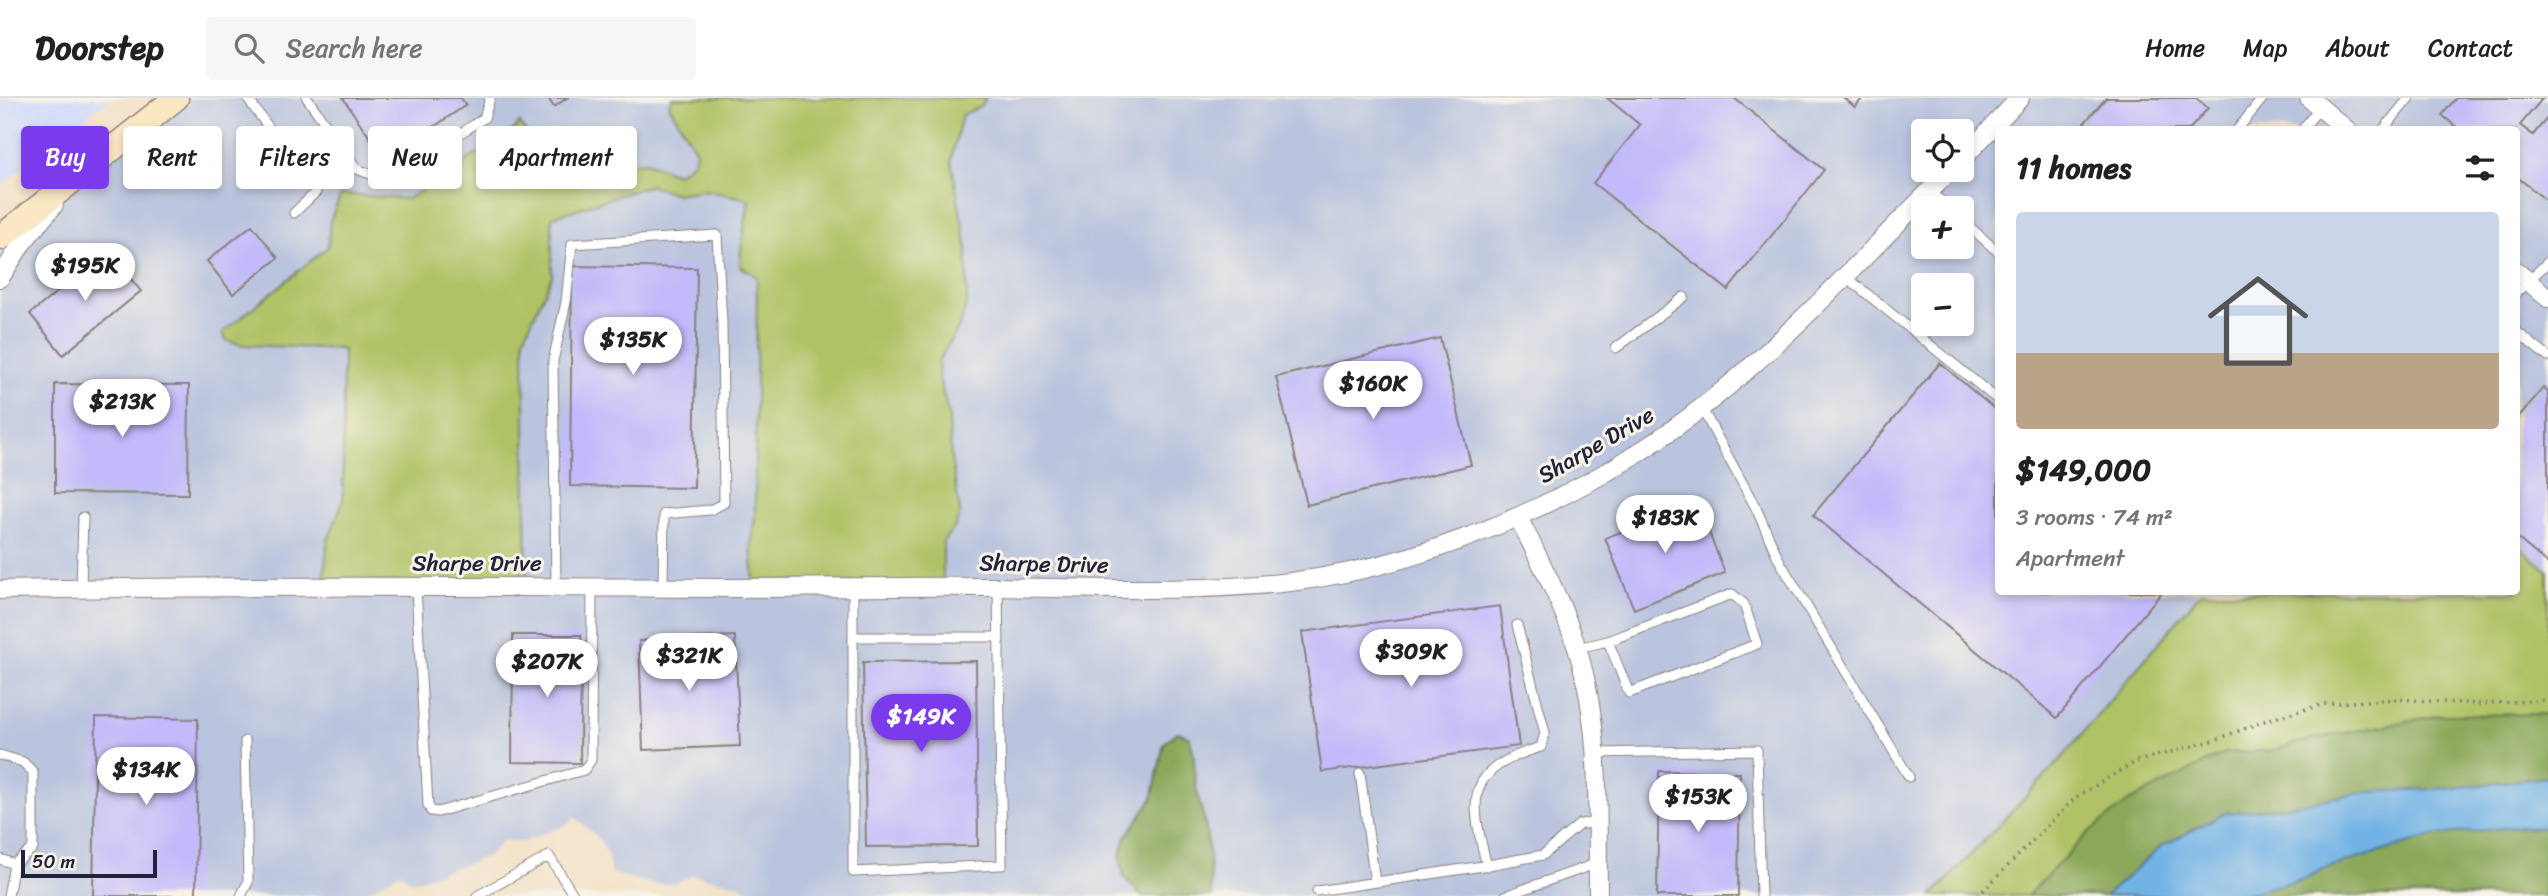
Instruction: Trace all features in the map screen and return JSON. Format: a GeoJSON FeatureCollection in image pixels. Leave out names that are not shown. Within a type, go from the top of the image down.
{"type":"FeatureCollection","features":[{"type":"Feature","properties":{"kind":"main road"},"geometry":{"type":"LineString","coordinates":[[109,151],[176,98]]}},
{"type":"Feature","properties":{"kind":"main road"},"geometry":{"type":"LineString","coordinates":[[0,238],[62,189]]}},
{"type":"Feature","properties":{"kind":"street"},"geometry":{"type":"LineString","coordinates":[[1974,146],[2020,98]]}},
{"type":"Feature","properties":{"kind":"street"},"geometry":{"type":"LineString","coordinates":[[2314,102],[2342,126]]}},
{"type":"Feature","properties":{"kind":"street","name":"Sharpe Drive"},"geometry":{"type":"LineString","coordinates":[[0,590],[998,587],[1170,590],[1292,582],[1398,560],[1518,517],[1596,478],[1670,432],[1759,361],[1939,182]]}},
{"type":"Feature","properties":{"kind":"street"},"geometry":{"type":"LineString","coordinates":[[0,278],[23,243],[67,189]]}},
{"type":"Feature","properties":{"kind":"street"},"geometry":{"type":"LineString","coordinates":[[2520,282],[2548,298]]}},
{"type":"Feature","properties":{"kind":"street"},"geometry":{"type":"LineString","coordinates":[[1518,517],[1559,600],[1577,648],[1587,692],[1598,823],[1598,896]]}},
{"type":"Feature","properties":{"kind":"lane"},"geometry":{"type":"LineString","coordinates":[[247,98],[316,192],[294,213]]}},
{"type":"Feature","properties":{"kind":"lane"},"geometry":{"type":"LineString","coordinates":[[307,98],[357,169],[375,176],[397,174],[484,118],[490,98]]}},
{"type":"Feature","properties":{"kind":"lane"},"geometry":{"type":"LineString","coordinates":[[2240,126],[2263,98]]}},
{"type":"Feature","properties":{"kind":"lane"},"geometry":{"type":"LineString","coordinates":[[2386,126],[2409,98]]}},
{"type":"Feature","properties":{"kind":"lane"},"geometry":{"type":"LineString","coordinates":[[2304,126],[2314,102]]}},
{"type":"Feature","properties":{"kind":"lane"},"geometry":{"type":"LineString","coordinates":[[1930,191],[1936,196]]}},
{"type":"Feature","properties":{"kind":"lane"},"geometry":{"type":"LineString","coordinates":[[1974,231],[1995,249]]}},
{"type":"Feature","properties":{"kind":"lane"},"geometry":{"type":"LineString","coordinates":[[556,587],[553,361],[566,302],[572,244],[717,235],[722,323],[724,503],[710,510],[664,514],[663,587]]}},
{"type":"Feature","properties":{"kind":"lane"},"geometry":{"type":"LineString","coordinates":[[2520,282],[2548,262]]}},
{"type":"Feature","properties":{"kind":"lane"},"geometry":{"type":"LineString","coordinates":[[1845,276],[1995,398]]}},
{"type":"Feature","properties":{"kind":"lane"},"geometry":{"type":"LineString","coordinates":[[1616,348],[1684,297]]}},
{"type":"Feature","properties":{"kind":"lane"},"geometry":{"type":"LineString","coordinates":[[2520,334],[2548,358]]}},
{"type":"Feature","properties":{"kind":"lane"},"geometry":{"type":"LineString","coordinates":[[1702,409],[1756,508],[1779,560],[1909,777]]}},
{"type":"Feature","properties":{"kind":"lane"},"geometry":{"type":"LineString","coordinates":[[81,589],[83,517]]}},
{"type":"Feature","properties":{"kind":"lane"},"geometry":{"type":"LineString","coordinates":[[416,587],[429,805],[431,811],[438,812],[584,770],[588,766],[592,587]]}},
{"type":"Feature","properties":{"kind":"lane"},"geometry":{"type":"LineString","coordinates":[[853,588],[853,872],[1002,865],[998,587]]}},
{"type":"Feature","properties":{"kind":"lane"},"geometry":{"type":"LineString","coordinates":[[1577,648],[1608,641],[1732,594],[1744,604],[1757,644],[1629,693],[1608,641]]}},
{"type":"Feature","properties":{"kind":"lane"},"geometry":{"type":"LineString","coordinates":[[1487,866],[1475,821],[1478,791],[1488,771],[1511,756],[1541,747],[1545,733],[1517,625]]}},
{"type":"Feature","properties":{"kind":"lane"},"geometry":{"type":"LineString","coordinates":[[853,637],[999,637]]}},
{"type":"Feature","properties":{"kind":"lane"},"geometry":{"type":"LineString","coordinates":[[241,896],[248,883],[245,741]]}},
{"type":"Feature","properties":{"kind":"lane"},"geometry":{"type":"LineString","coordinates":[[1594,753],[1757,750],[1761,896]]}},
{"type":"Feature","properties":{"kind":"lane"},"geometry":{"type":"LineString","coordinates":[[0,755],[23,762],[33,772],[33,848],[14,864],[8,896]]}},
{"type":"Feature","properties":{"kind":"lane"},"geometry":{"type":"LineString","coordinates":[[1360,773],[1376,883]]}},
{"type":"Feature","properties":{"kind":"lane"},"geometry":{"type":"LineString","coordinates":[[1317,891],[1543,855],[1580,824],[1598,823]]}},
{"type":"Feature","properties":{"kind":"lane"},"geometry":{"type":"LineString","coordinates":[[477,896],[549,856],[574,896]]}},
{"type":"Feature","properties":{"kind":"lane"},"geometry":{"type":"LineString","coordinates":[[0,859],[14,864]]}},
{"type":"Feature","properties":{"kind":"lane"},"geometry":{"type":"LineString","coordinates":[[1505,896],[1598,863]]}},
{"type":"Feature","properties":{"kind":"path"},"geometry":{"type":"LineString","coordinates":[[1978,896],[2076,797],[2137,761],[2215,740],[2267,720],[2323,704],[2396,699],[2478,704],[2548,700]]}},
{"type":"Feature","properties":{"kind":"shaded area"},"geometry":{"type":"Polygon","coordinates":[[[0,98],[109,98],[75,126],[21,126],[21,170],[0,187],[0,98]]]}},
{"type":"Feature","properties":{"kind":"shaded area"},"geometry":{"type":"Polygon","coordinates":[[[191,98],[672,98],[669,105],[696,151],[694,161],[677,174],[646,162],[637,163],[637,126],[521,126],[519,123],[517,126],[476,126],[476,155],[462,164],[462,126],[368,126],[368,189],[423,189],[408,199],[341,194],[330,221],[328,247],[223,332],[242,345],[343,349],[343,501],[327,544],[527,584],[524,338],[552,276],[552,217],[651,185],[676,194],[704,190],[749,198],[740,266],[757,277],[755,515],[751,548],[943,585],[943,541],[955,527],[949,417],[938,374],[939,360],[959,327],[967,302],[967,248],[951,160],[962,115],[980,107],[986,98],[2548,98],[2548,571],[2520,548],[2520,126],[1995,126],[1995,595],[2198,595],[2063,757],[1932,896],[1212,896],[1203,816],[1198,804],[1199,792],[1195,781],[1194,755],[1190,744],[1164,743],[1152,799],[1126,837],[1133,890],[1141,896],[757,896],[738,884],[693,875],[674,884],[652,884],[611,873],[607,852],[598,838],[575,817],[568,824],[523,842],[502,840],[490,855],[417,880],[409,880],[401,872],[359,896],[0,896],[0,237],[63,189],[109,189],[109,156],[123,146],[123,189],[222,189],[222,126],[152,126],[191,98]]]}},
{"type":"Feature","properties":{"kind":"green space"},"geometry":{"type":"Polygon","coordinates":[[[672,98],[986,98],[980,107],[962,115],[951,160],[967,248],[967,302],[959,327],[939,360],[938,374],[949,417],[951,458],[960,512],[955,527],[943,541],[943,585],[754,581],[751,548],[755,515],[757,277],[740,266],[749,199],[704,190],[676,194],[651,185],[552,217],[552,276],[524,338],[527,585],[324,581],[327,543],[343,501],[343,349],[242,345],[226,340],[223,332],[328,247],[330,221],[341,194],[408,199],[423,189],[462,189],[462,164],[476,155],[476,189],[637,189],[637,163],[646,162],[677,174],[694,161],[696,151],[669,105],[672,98]]]}},
{"type":"Feature","properties":{"kind":"green space"},"geometry":{"type":"Polygon","coordinates":[[[2520,548],[2548,571],[2548,714],[2440,716],[2312,739],[2275,750],[2224,753],[2058,866],[2027,896],[1932,896],[2063,757],[2198,595],[2520,595],[2520,548]]]}},
{"type":"Feature","properties":{"kind":"green space"},"geometry":{"type":"Polygon","coordinates":[[[2548,714],[2548,777],[2225,813],[2162,846],[2105,896],[2027,896],[2090,831],[2131,800],[2224,753],[2275,750],[2312,739],[2440,715],[2548,714]]]}},
{"type":"Feature","properties":{"kind":"green space"},"geometry":{"type":"Polygon","coordinates":[[[1178,732],[1190,737],[1196,787],[1207,835],[1212,896],[1141,896],[1124,877],[1120,857],[1126,837],[1152,799],[1164,743],[1178,732]]]}},
{"type":"Feature","properties":{"kind":"green space"},"geometry":{"type":"Polygon","coordinates":[[[2515,827],[2548,828],[2548,896],[2237,896],[2304,879],[2323,869],[2437,835],[2515,827]]]}},
{"type":"Feature","properties":{"kind":"water"},"geometry":{"type":"Polygon","coordinates":[[[2548,777],[2548,828],[2515,827],[2437,835],[2323,869],[2304,879],[2237,896],[2105,896],[2162,846],[2225,813],[2275,808],[2367,792],[2454,788],[2548,777]]]}},
{"type":"Feature","properties":{"kind":"building"},"geometry":{"type":"Polygon","coordinates":[[[343,98],[461,98],[466,105],[435,126],[368,126],[368,135],[343,98]]]}},
{"type":"Feature","properties":{"kind":"building"},"geometry":{"type":"Polygon","coordinates":[[[548,98],[567,98],[554,107],[548,98]]]}},
{"type":"Feature","properties":{"kind":"building"},"geometry":{"type":"Polygon","coordinates":[[[1607,98],[1734,98],[1824,170],[1728,290],[1593,183],[1640,125],[1607,98]]]}},
{"type":"Feature","properties":{"kind":"building"},"geometry":{"type":"Polygon","coordinates":[[[1844,98],[1863,98],[1855,107],[1844,98]]]}},
{"type":"Feature","properties":{"kind":"building"},"geometry":{"type":"Polygon","coordinates":[[[2106,98],[2196,98],[2208,108],[2192,126],[2082,126],[2106,98]]]}},
{"type":"Feature","properties":{"kind":"building"},"geometry":{"type":"Polygon","coordinates":[[[2456,98],[2543,98],[2520,125],[2533,135],[2548,117],[2548,202],[2520,179],[2520,126],[2455,126],[2442,115],[2456,98]]]}},
{"type":"Feature","properties":{"kind":"building"},"geometry":{"type":"Polygon","coordinates":[[[252,225],[278,258],[233,294],[207,261],[252,225]]]}},
{"type":"Feature","properties":{"kind":"building"},"geometry":{"type":"Polygon","coordinates":[[[107,251],[141,291],[63,355],[30,314],[107,251]]]}},
{"type":"Feature","properties":{"kind":"building"},"geometry":{"type":"Polygon","coordinates":[[[572,266],[697,268],[694,488],[570,486],[572,266]]]}},
{"type":"Feature","properties":{"kind":"building"},"geometry":{"type":"Polygon","coordinates":[[[1440,338],[1471,465],[1307,505],[1276,377],[1440,338]]]}},
{"type":"Feature","properties":{"kind":"building"},"geometry":{"type":"Polygon","coordinates":[[[1940,363],[1995,409],[1995,595],[2160,595],[2057,718],[1813,515],[1940,363]]]}},
{"type":"Feature","properties":{"kind":"building"},"geometry":{"type":"Polygon","coordinates":[[[55,384],[189,385],[188,494],[55,493],[55,384]]]}},
{"type":"Feature","properties":{"kind":"building"},"geometry":{"type":"Polygon","coordinates":[[[2543,388],[2548,392],[2548,564],[2520,540],[2520,415],[2543,388]]]}},
{"type":"Feature","properties":{"kind":"building"},"geometry":{"type":"Polygon","coordinates":[[[1697,502],[1725,573],[1634,609],[1605,538],[1697,502]]]}},
{"type":"Feature","properties":{"kind":"building"},"geometry":{"type":"Polygon","coordinates":[[[1500,606],[1519,746],[1322,772],[1302,632],[1500,606]]]}},
{"type":"Feature","properties":{"kind":"building"},"geometry":{"type":"Polygon","coordinates":[[[513,635],[581,635],[580,763],[512,762],[513,635]]]}},
{"type":"Feature","properties":{"kind":"building"},"geometry":{"type":"Polygon","coordinates":[[[735,636],[740,746],[643,750],[639,641],[735,636]]]}},
{"type":"Feature","properties":{"kind":"building"},"geometry":{"type":"Polygon","coordinates":[[[976,661],[978,846],[866,847],[863,662],[976,661]]]}},
{"type":"Feature","properties":{"kind":"building"},"geometry":{"type":"Polygon","coordinates":[[[96,717],[198,719],[196,896],[93,896],[96,717]]]}},
{"type":"Feature","properties":{"kind":"building"},"geometry":{"type":"Polygon","coordinates":[[[1659,771],[1740,773],[1738,896],[1657,896],[1659,771]]]}}]}
